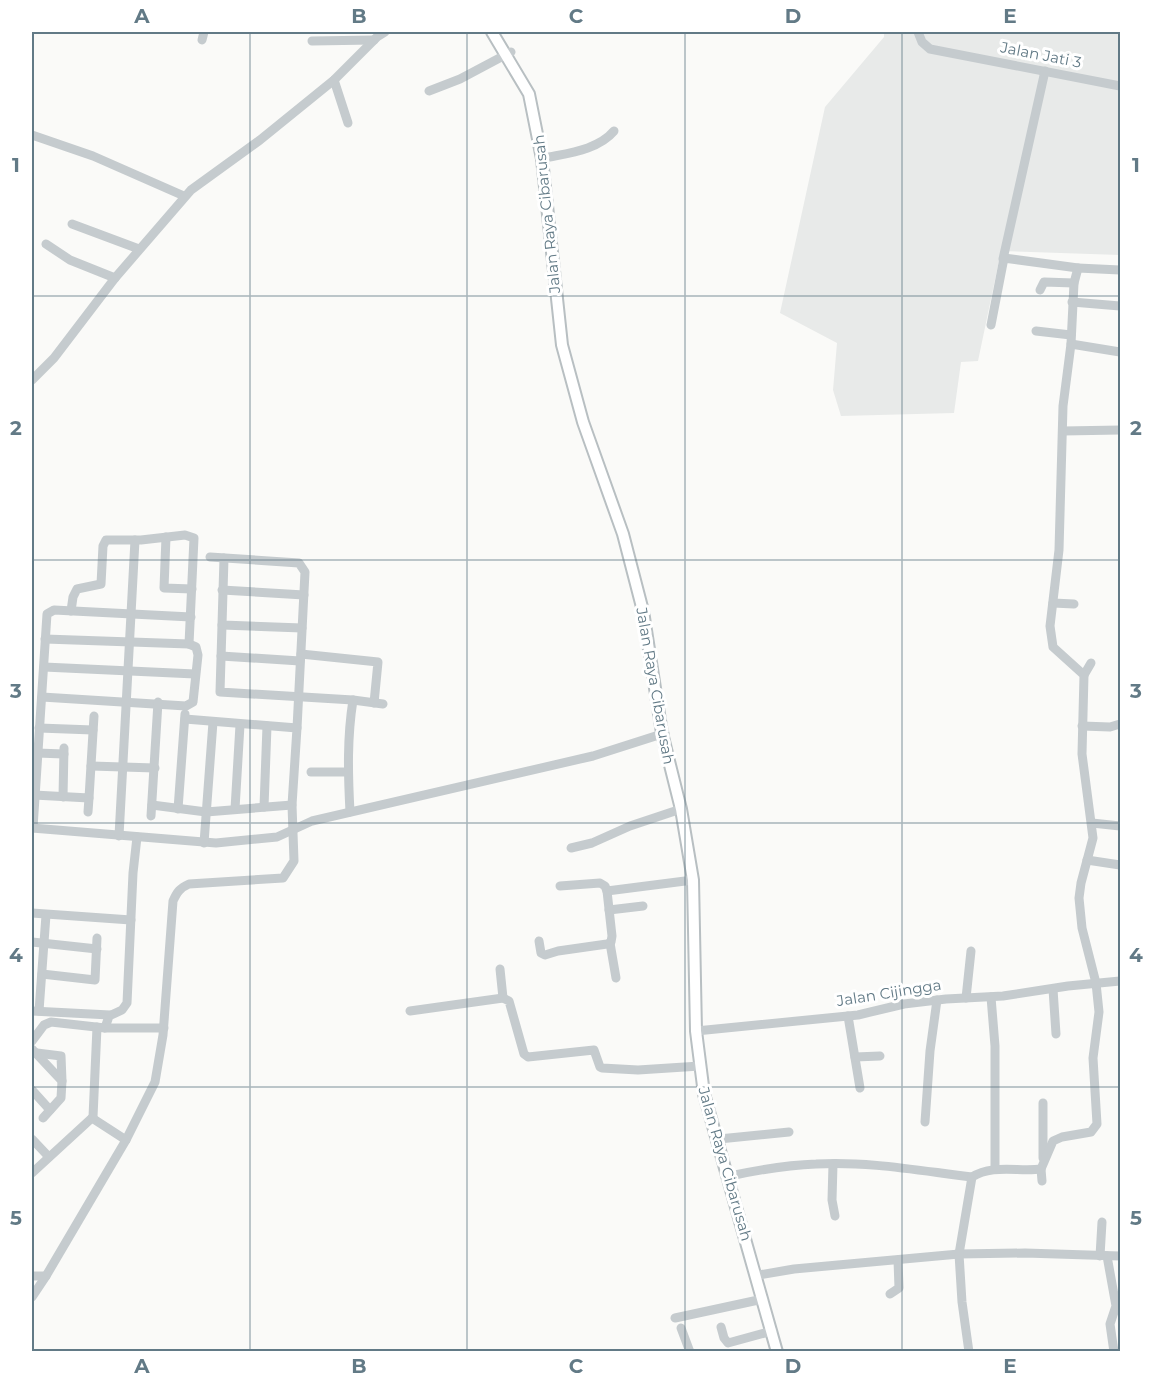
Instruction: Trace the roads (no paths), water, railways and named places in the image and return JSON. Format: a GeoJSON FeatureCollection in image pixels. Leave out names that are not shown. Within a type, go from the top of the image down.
{"type":"FeatureCollection","features":[{"type":"Feature","properties":{"kind":"main road","name":"Jalan Raya Cibarusah"},"geometry":{"type":"LineString","coordinates":[[492,32],[509,54],[531,93],[539,122],[564,345],[585,421],[612,492],[634,565],[648,625],[664,738]]}},
{"type":"Feature","properties":{"kind":"main road","name":"Jalan Raya Cibarusah"},"geometry":{"type":"LineString","coordinates":[[499,32],[527,89],[535,119],[551,231],[562,345],[583,422],[609,492],[634,574],[647,635],[664,738],[681,809],[693,880],[697,1031],[707,1108],[778,1352]]}},
{"type":"Feature","properties":{"kind":"main road","name":"Jalan Raya Cibarusah"},"geometry":{"type":"LineString","coordinates":[[669,760],[684,808],[695,880],[697,1031],[706,1093],[759,1275],[778,1352]]}},
{"type":"Feature","properties":{"kind":"street"},"geometry":{"type":"LineString","coordinates":[[312,41],[373,36],[385,32]]}},
{"type":"Feature","properties":{"kind":"street","name":"Jalan Jati 3"},"geometry":{"type":"LineString","coordinates":[[918,32],[922,42],[930,50],[1120,86]]}},
{"type":"Feature","properties":{"kind":"street"},"geometry":{"type":"LineString","coordinates":[[32,380],[54,358],[115,278],[184,196],[201,181],[260,140],[334,80],[373,36]]}},
{"type":"Feature","properties":{"kind":"street"},"geometry":{"type":"LineString","coordinates":[[429,91],[460,80],[509,54]]}},
{"type":"Feature","properties":{"kind":"street"},"geometry":{"type":"LineString","coordinates":[[991,325],[1002,259],[1045,71]]}},
{"type":"Feature","properties":{"kind":"street"},"geometry":{"type":"LineString","coordinates":[[334,80],[348,123]]}},
{"type":"Feature","properties":{"kind":"street"},"geometry":{"type":"LineString","coordinates":[[544,158],[594,145],[609,137],[614,131]]}},
{"type":"Feature","properties":{"kind":"street"},"geometry":{"type":"LineString","coordinates":[[32,135],[93,156],[184,196]]}},
{"type":"Feature","properties":{"kind":"street"},"geometry":{"type":"LineString","coordinates":[[72,224],[139,249]]}},
{"type":"Feature","properties":{"kind":"street"},"geometry":{"type":"LineString","coordinates":[[46,244],[70,260],[115,278]]}},
{"type":"Feature","properties":{"kind":"street"},"geometry":{"type":"LineString","coordinates":[[1002,259],[1006,257],[1078,268],[1120,270]]}},
{"type":"Feature","properties":{"kind":"street"},"geometry":{"type":"LineString","coordinates":[[1078,268],[1074,283],[1071,339],[1063,406],[1059,550],[1050,626],[1052,645],[1056,652],[1081,670],[1084,675]]}},
{"type":"Feature","properties":{"kind":"street"},"geometry":{"type":"LineString","coordinates":[[1040,290],[1044,282],[1074,283]]}},
{"type":"Feature","properties":{"kind":"street"},"geometry":{"type":"LineString","coordinates":[[1072,302],[1120,306]]}},
{"type":"Feature","properties":{"kind":"street"},"geometry":{"type":"LineString","coordinates":[[1036,331],[1120,352]]}},
{"type":"Feature","properties":{"kind":"street"},"geometry":{"type":"LineString","coordinates":[[1063,431],[1120,430]]}},
{"type":"Feature","properties":{"kind":"street"},"geometry":{"type":"LineString","coordinates":[[71,611],[77,589],[101,584],[105,541],[110,538],[135,540],[185,535],[194,538],[189,644]]}},
{"type":"Feature","properties":{"kind":"street"},"geometry":{"type":"LineString","coordinates":[[166,537],[164,588],[192,589]]}},
{"type":"Feature","properties":{"kind":"street"},"geometry":{"type":"LineString","coordinates":[[119,836],[135,540]]}},
{"type":"Feature","properties":{"kind":"street"},"geometry":{"type":"LineString","coordinates":[[32,1297],[126,1140],[155,1082],[164,1028],[173,901],[177,892],[189,884],[283,878],[294,861],[292,805],[300,696],[305,572],[299,563],[210,557]]}},
{"type":"Feature","properties":{"kind":"street"},"geometry":{"type":"LineString","coordinates":[[221,656],[301,657],[378,662],[378,704],[353,700],[220,692],[222,590],[224,558]]}},
{"type":"Feature","properties":{"kind":"street"},"geometry":{"type":"LineString","coordinates":[[222,590],[304,595]]}},
{"type":"Feature","properties":{"kind":"street"},"geometry":{"type":"LineString","coordinates":[[1053,603],[1074,604]]}},
{"type":"Feature","properties":{"kind":"street"},"geometry":{"type":"LineString","coordinates":[[191,617],[54,610],[47,614],[32,828],[204,843],[258,840],[285,835],[293,838]]}},
{"type":"Feature","properties":{"kind":"street"},"geometry":{"type":"LineString","coordinates":[[222,625],[302,628]]}},
{"type":"Feature","properties":{"kind":"street"},"geometry":{"type":"LineString","coordinates":[[42,697],[186,705],[193,702],[197,650],[189,644],[45,639]]}},
{"type":"Feature","properties":{"kind":"street"},"geometry":{"type":"LineString","coordinates":[[1042,1166],[1051,1143],[1055,1139],[1091,1132],[1096,1126],[1094,1058],[1099,1012],[1095,983],[1079,914],[1079,891],[1093,838],[1082,754],[1084,675],[1092,663]]}},
{"type":"Feature","properties":{"kind":"street"},"geometry":{"type":"LineString","coordinates":[[44,667],[195,674]]}},
{"type":"Feature","properties":{"kind":"street"},"geometry":{"type":"LineString","coordinates":[[350,812],[347,772],[348,735],[353,700]]}},
{"type":"Feature","properties":{"kind":"street"},"geometry":{"type":"LineString","coordinates":[[151,816],[158,702]]}},
{"type":"Feature","properties":{"kind":"street"},"geometry":{"type":"LineString","coordinates":[[178,809],[186,705]]}},
{"type":"Feature","properties":{"kind":"street"},"geometry":{"type":"LineString","coordinates":[[88,812],[94,716]]}},
{"type":"Feature","properties":{"kind":"street"},"geometry":{"type":"LineString","coordinates":[[185,719],[297,728]]}},
{"type":"Feature","properties":{"kind":"street"},"geometry":{"type":"LineString","coordinates":[[204,843],[213,722]]}},
{"type":"Feature","properties":{"kind":"street"},"geometry":{"type":"LineString","coordinates":[[235,809],[240,724]]}},
{"type":"Feature","properties":{"kind":"street"},"geometry":{"type":"LineString","coordinates":[[1082,726],[1110,727],[1120,724]]}},
{"type":"Feature","properties":{"kind":"street"},"geometry":{"type":"LineString","coordinates":[[264,807],[267,726]]}},
{"type":"Feature","properties":{"kind":"street"},"geometry":{"type":"LineString","coordinates":[[39,728],[93,730]]}},
{"type":"Feature","properties":{"kind":"street"},"geometry":{"type":"LineString","coordinates":[[293,838],[307,823],[664,738]]}},
{"type":"Feature","properties":{"kind":"street"},"geometry":{"type":"LineString","coordinates":[[36,749],[64,751],[63,797]]}},
{"type":"Feature","properties":{"kind":"street"},"geometry":{"type":"LineString","coordinates":[[91,766],[155,768]]}},
{"type":"Feature","properties":{"kind":"street"},"geometry":{"type":"LineString","coordinates":[[310,772],[347,772]]}},
{"type":"Feature","properties":{"kind":"street"},"geometry":{"type":"LineString","coordinates":[[34,795],[89,798]]}},
{"type":"Feature","properties":{"kind":"street"},"geometry":{"type":"LineString","coordinates":[[153,805],[207,812],[292,805]]}},
{"type":"Feature","properties":{"kind":"street"},"geometry":{"type":"LineString","coordinates":[[572,848],[592,843],[630,826],[681,809]]}},
{"type":"Feature","properties":{"kind":"street"},"geometry":{"type":"LineString","coordinates":[[1092,823],[1120,826]]}},
{"type":"Feature","properties":{"kind":"street"},"geometry":{"type":"LineString","coordinates":[[46,915],[42,974],[35,1011],[111,1015],[122,1010],[127,1003],[134,853],[137,837]]}},
{"type":"Feature","properties":{"kind":"street"},"geometry":{"type":"LineString","coordinates":[[1087,860],[1120,865]]}},
{"type":"Feature","properties":{"kind":"street"},"geometry":{"type":"LineString","coordinates":[[607,891],[693,880]]}},
{"type":"Feature","properties":{"kind":"street"},"geometry":{"type":"LineString","coordinates":[[560,886],[600,883],[605,886],[612,936],[610,943],[616,978]]}},
{"type":"Feature","properties":{"kind":"street"},"geometry":{"type":"LineString","coordinates":[[609,910],[643,906]]}},
{"type":"Feature","properties":{"kind":"street"},"geometry":{"type":"LineString","coordinates":[[32,913],[131,920]]}},
{"type":"Feature","properties":{"kind":"street"},"geometry":{"type":"LineString","coordinates":[[95,992],[97,938]]}},
{"type":"Feature","properties":{"kind":"street"},"geometry":{"type":"LineString","coordinates":[[539,941],[542,953],[545,955],[610,943]]}},
{"type":"Feature","properties":{"kind":"street"},"geometry":{"type":"LineString","coordinates":[[32,942],[97,949]]}},
{"type":"Feature","properties":{"kind":"street"},"geometry":{"type":"LineString","coordinates":[[966,998],[971,951]]}},
{"type":"Feature","properties":{"kind":"street"},"geometry":{"type":"LineString","coordinates":[[500,969],[503,998]]}},
{"type":"Feature","properties":{"kind":"street"},"geometry":{"type":"LineString","coordinates":[[42,974],[95,980]]}},
{"type":"Feature","properties":{"kind":"street","name":"Jalan Cijingga"},"geometry":{"type":"LineString","coordinates":[[697,1031],[848,1016],[904,1004],[991,997],[1120,981]]}},
{"type":"Feature","properties":{"kind":"street"},"geometry":{"type":"LineString","coordinates":[[1053,989],[1056,1034]]}},
{"type":"Feature","properties":{"kind":"street"},"geometry":{"type":"LineString","coordinates":[[991,997],[995,1046],[995,1170]]}},
{"type":"Feature","properties":{"kind":"street"},"geometry":{"type":"LineString","coordinates":[[410,1011],[503,998],[509,1001],[524,1054],[528,1057],[594,1050],[602,1068],[638,1070],[700,1066]]}},
{"type":"Feature","properties":{"kind":"street"},"geometry":{"type":"LineString","coordinates":[[925,1122],[930,1051],[937,1000]]}},
{"type":"Feature","properties":{"kind":"street"},"geometry":{"type":"LineString","coordinates":[[32,1173],[92,1118],[101,1028],[111,1015]]}},
{"type":"Feature","properties":{"kind":"street"},"geometry":{"type":"LineString","coordinates":[[848,1016],[860,1088]]}},
{"type":"Feature","properties":{"kind":"street"},"geometry":{"type":"LineString","coordinates":[[32,1041],[44,1025],[51,1022],[101,1028],[164,1028]]}},
{"type":"Feature","properties":{"kind":"street"},"geometry":{"type":"LineString","coordinates":[[34,1051],[62,1081]]}},
{"type":"Feature","properties":{"kind":"street"},"geometry":{"type":"LineString","coordinates":[[32,1090],[47,1114],[61,1098],[61,1056],[34,1051]]}},
{"type":"Feature","properties":{"kind":"street"},"geometry":{"type":"LineString","coordinates":[[855,1057],[880,1056]]}},
{"type":"Feature","properties":{"kind":"street"},"geometry":{"type":"LineString","coordinates":[[1042,1181],[1043,1103]]}},
{"type":"Feature","properties":{"kind":"street"},"geometry":{"type":"LineString","coordinates":[[92,1118],[126,1140]]}},
{"type":"Feature","properties":{"kind":"street"},"geometry":{"type":"LineString","coordinates":[[719,1138],[789,1132]]}},
{"type":"Feature","properties":{"kind":"street"},"geometry":{"type":"LineString","coordinates":[[32,1138],[49,1157]]}},
{"type":"Feature","properties":{"kind":"street"},"geometry":{"type":"LineString","coordinates":[[730,1176],[771,1168],[833,1164],[896,1168],[972,1177],[995,1170],[1042,1166]]}},
{"type":"Feature","properties":{"kind":"street"},"geometry":{"type":"LineString","coordinates":[[833,1164],[832,1200],[835,1216]]}},
{"type":"Feature","properties":{"kind":"street"},"geometry":{"type":"LineString","coordinates":[[969,1352],[962,1302],[959,1254],[972,1177]]}},
{"type":"Feature","properties":{"kind":"street"},"geometry":{"type":"LineString","coordinates":[[1102,1222],[1104,1256],[1116,1306],[1110,1324],[1114,1352]]}},
{"type":"Feature","properties":{"kind":"street"},"geometry":{"type":"LineString","coordinates":[[759,1275],[794,1269],[959,1254],[1120,1256]]}},
{"type":"Feature","properties":{"kind":"street"},"geometry":{"type":"LineString","coordinates":[[890,1294],[899,1288],[898,1260]]}},
{"type":"Feature","properties":{"kind":"street"},"geometry":{"type":"LineString","coordinates":[[32,1276],[46,1276]]}},
{"type":"Feature","properties":{"kind":"street"},"geometry":{"type":"LineString","coordinates":[[675,1318],[763,1299]]}},
{"type":"Feature","properties":{"kind":"street"},"geometry":{"type":"LineString","coordinates":[[721,1327],[724,1338],[728,1342],[772,1331]]}},
{"type":"Feature","properties":{"kind":"street"},"geometry":{"type":"LineString","coordinates":[[681,1328],[690,1352]]}}]}
